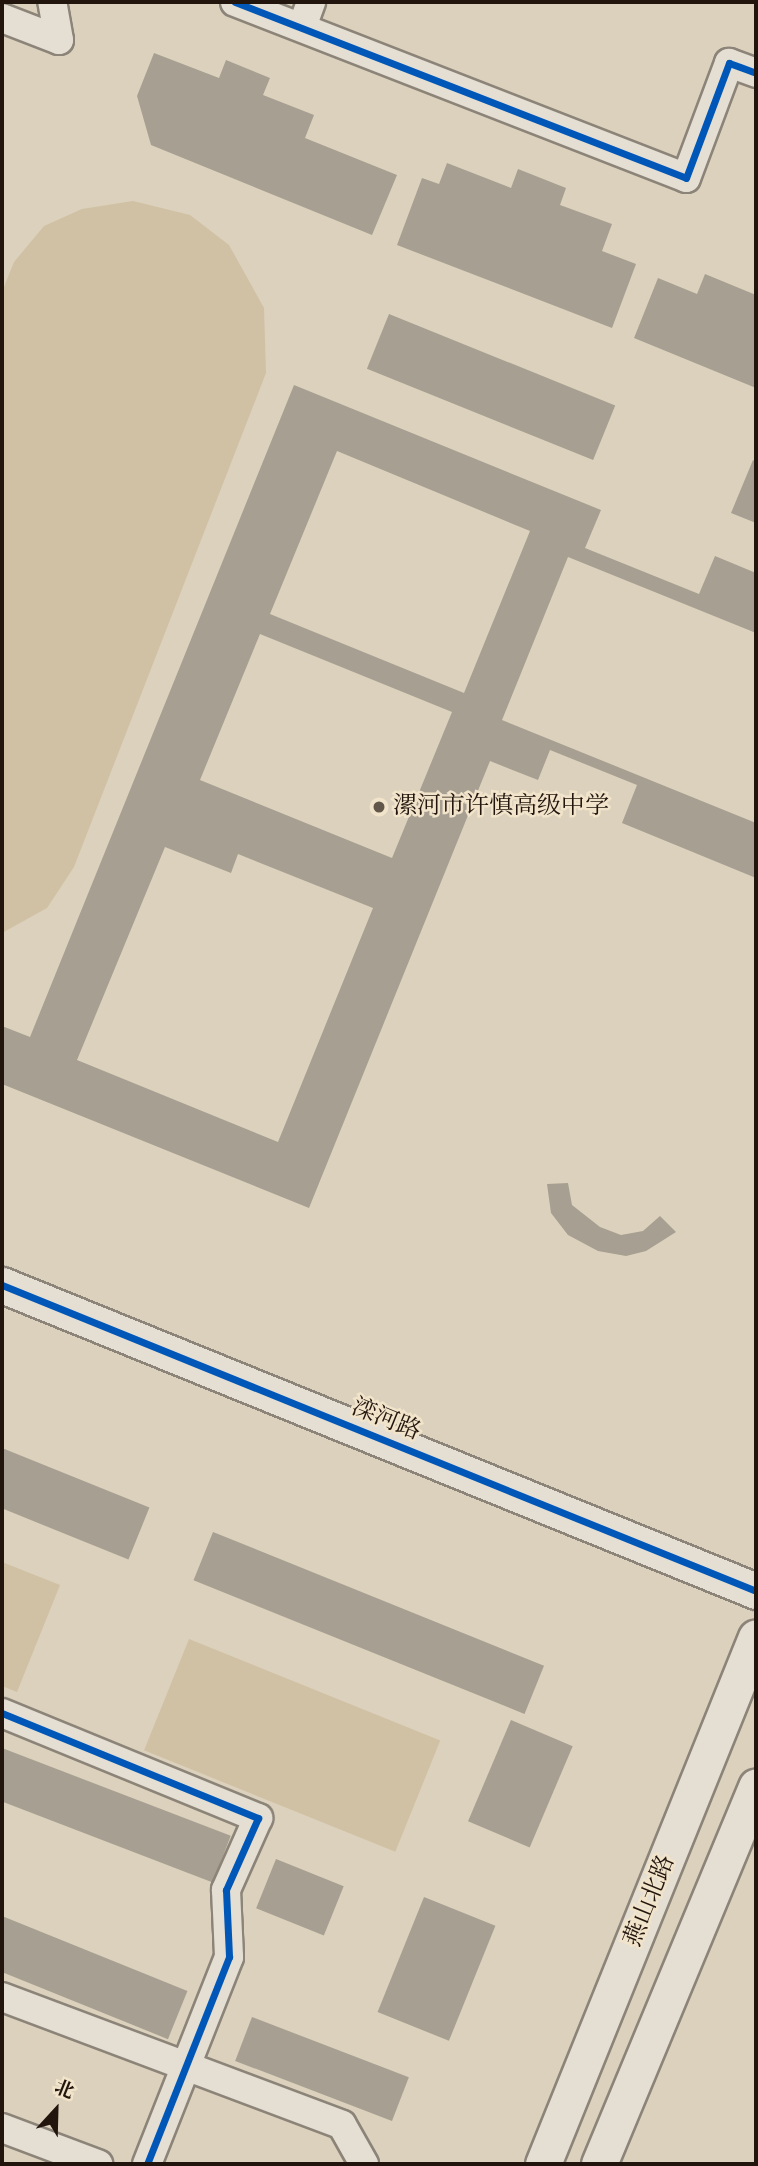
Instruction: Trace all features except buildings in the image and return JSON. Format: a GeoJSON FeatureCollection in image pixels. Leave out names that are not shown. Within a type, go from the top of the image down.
{"type":"FeatureCollection","features":[{"type":"Feature","properties":{"kind":"street"},"geometry":{"type":"LineString","coordinates":[[2,18],[59,40],[52,2]]}},
{"type":"Feature","properties":{"kind":"street"},"geometry":{"type":"LineString","coordinates":[[235,2],[307,14],[686,178],[729,63],[756,73]]}},
{"type":"Feature","properties":{"kind":"street","name":"滦河路"},"geometry":{"type":"LineString","coordinates":[[2,1285],[756,1591]]}},
{"type":"Feature","properties":{"kind":"street","name":"燕山北路"},"geometry":{"type":"LineString","coordinates":[[543,2164],[756,1637]]}},
{"type":"Feature","properties":{"kind":"street"},"geometry":{"type":"LineString","coordinates":[[2,1713],[258,1818],[226,1890],[229,1957],[147,2164]]}},
{"type":"Feature","properties":{"kind":"street"},"geometry":{"type":"LineString","coordinates":[[599,2164],[756,1786]]}},
{"type":"Feature","properties":{"kind":"street"},"geometry":{"type":"LineString","coordinates":[[2,1997],[342,2125],[364,2164]]}},
{"type":"Feature","properties":{"kind":"street"},"geometry":{"type":"LineString","coordinates":[[2,2128],[98,2164]]}},
{"type":"Feature","properties":{"kind":"shaded area"},"geometry":{"type":"Polygon","coordinates":[[[133,201],[190,215],[229,245],[264,308],[266,373],[74,867],[47,908],[2,933],[2,292],[14,262],[44,226],[82,209],[133,201]]]}},
{"type":"Feature","properties":{"kind":"shaded area"},"geometry":{"type":"Polygon","coordinates":[[[2,1562],[60,1585],[17,1692],[2,1686],[2,1562]]]}},
{"type":"Feature","properties":{"kind":"shaded area"},"geometry":{"type":"Polygon","coordinates":[[[189,1639],[440,1741],[395,1852],[144,1750],[189,1639]]]}},
{"type":"Feature","properties":{"kind":"cycle path"},"geometry":{"type":"LineString","coordinates":[[235,2],[686,178],[729,63],[756,73]]}},
{"type":"Feature","properties":{"kind":"cycle path"},"geometry":{"type":"LineString","coordinates":[[2,1285],[756,1591]]}},
{"type":"Feature","properties":{"kind":"cycle path"},"geometry":{"type":"LineString","coordinates":[[2,1713],[258,1818],[226,1890],[229,1957],[147,2164]]}},
{"type":"Feature","properties":{"kind":"place","name":"漯河市许慎高级中学"},"geometry":{"type":"Point","coordinates":[379,807]}}]}
